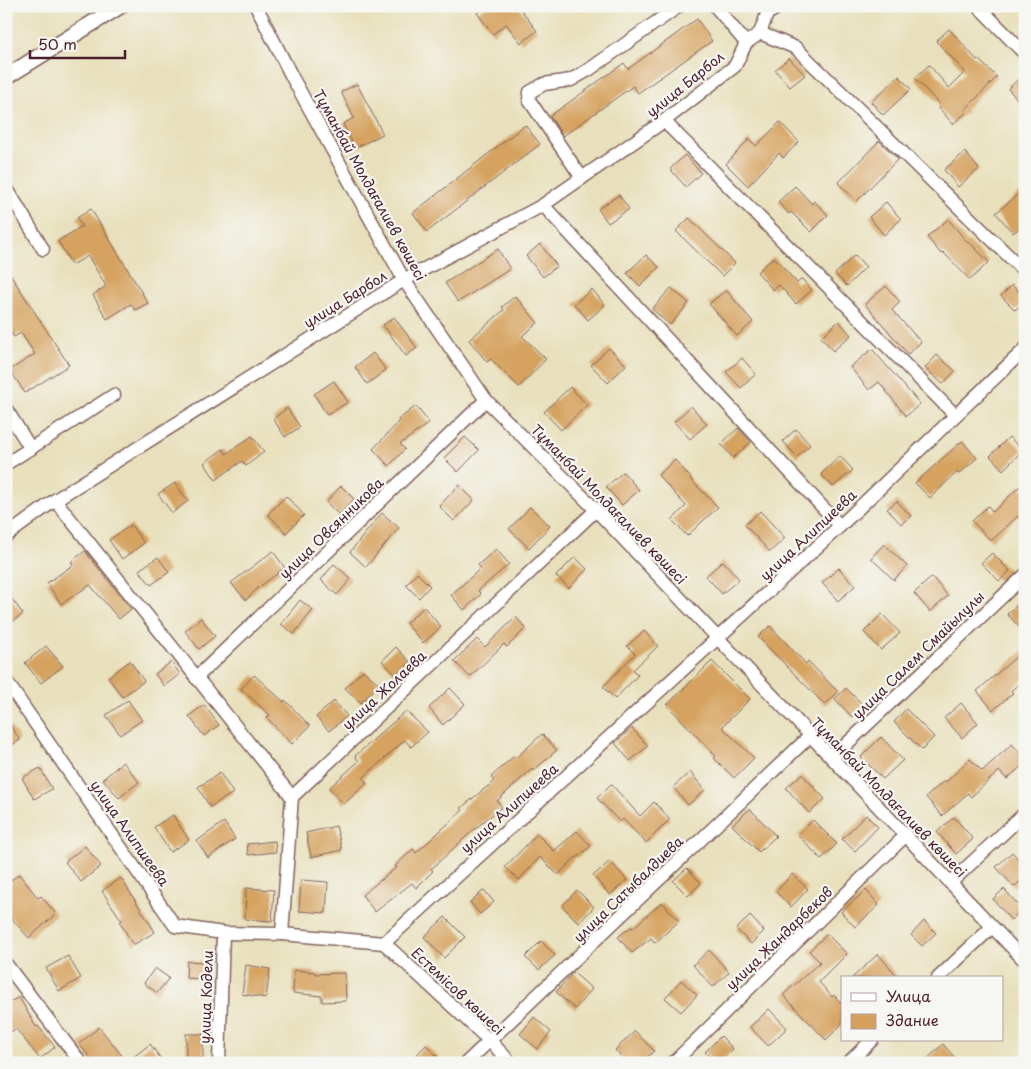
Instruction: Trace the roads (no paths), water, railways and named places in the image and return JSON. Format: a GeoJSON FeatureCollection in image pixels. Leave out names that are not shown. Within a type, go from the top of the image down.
{"type":"FeatureCollection","features":[{"type":"Feature","properties":{"kind":"main road"},"geometry":{"type":"LineString","coordinates":[[6,77],[120,6]]}},
{"type":"Feature","properties":{"kind":"street","name":"Тұманбай Молдағалиев көшесі"},"geometry":{"type":"LineString","coordinates":[[256,6],[292,77],[404,280],[486,400],[596,510],[1025,961]]}},
{"type":"Feature","properties":{"kind":"street"},"geometry":{"type":"LineString","coordinates":[[582,178],[529,100],[530,92],[544,84],[571,80],[590,69],[679,6]]}},
{"type":"Feature","properties":{"kind":"street"},"geometry":{"type":"LineString","coordinates":[[715,6],[746,43]]}},
{"type":"Feature","properties":{"kind":"street","name":"улица Барбол"},"geometry":{"type":"LineString","coordinates":[[6,536],[55,500],[404,280],[543,205],[664,121],[735,66],[746,43],[760,33],[767,14],[780,6]]}},
{"type":"Feature","properties":{"kind":"street"},"geometry":{"type":"LineString","coordinates":[[978,6],[1025,54]]}},
{"type":"Feature","properties":{"kind":"street"},"geometry":{"type":"LineString","coordinates":[[760,33],[796,48],[1025,272]]}},
{"type":"Feature","properties":{"kind":"street"},"geometry":{"type":"LineString","coordinates":[[664,121],[955,415]]}},
{"type":"Feature","properties":{"kind":"street"},"geometry":{"type":"LineString","coordinates":[[6,187],[43,249]]}},
{"type":"Feature","properties":{"kind":"street"},"geometry":{"type":"LineString","coordinates":[[543,205],[840,526]]}},
{"type":"Feature","properties":{"kind":"street","name":"улица Алипшеева"},"geometry":{"type":"LineString","coordinates":[[6,681],[176,926],[223,933],[282,934],[384,943],[840,526],[955,415],[1022,357]]}},
{"type":"Feature","properties":{"kind":"street"},"geometry":{"type":"LineString","coordinates":[[6,464],[114,395]]}},
{"type":"Feature","properties":{"kind":"street","name":"улица Овсянникова"},"geometry":{"type":"LineString","coordinates":[[196,678],[486,400]]}},
{"type":"Feature","properties":{"kind":"street"},"geometry":{"type":"LineString","coordinates":[[6,409],[31,449]]}},
{"type":"Feature","properties":{"kind":"street"},"geometry":{"type":"LineString","coordinates":[[55,500],[292,797],[282,934]]}},
{"type":"Feature","properties":{"kind":"street","name":"улица Жолаева"},"geometry":{"type":"LineString","coordinates":[[292,797],[596,510]]}},
{"type":"Feature","properties":{"kind":"street","name":"улица Салем Смайылулы"},"geometry":{"type":"LineString","coordinates":[[832,758],[1025,575]]}},
{"type":"Feature","properties":{"kind":"street","name":"улица Сатыбалдиева"},"geometry":{"type":"LineString","coordinates":[[466,1063],[810,736]]}},
{"type":"Feature","properties":{"kind":"street"},"geometry":{"type":"LineString","coordinates":[[950,883],[1025,813]]}},
{"type":"Feature","properties":{"kind":"street","name":"улица Жандарбеков"},"geometry":{"type":"LineString","coordinates":[[673,1063],[905,836]]}},
{"type":"Feature","properties":{"kind":"street"},"geometry":{"type":"LineString","coordinates":[[940,976],[992,927]]}},
{"type":"Feature","properties":{"kind":"street","name":"улица Кодели"},"geometry":{"type":"LineString","coordinates":[[219,1063],[223,933]]}},
{"type":"Feature","properties":{"kind":"street","name":"Естемісов көшесі"},"geometry":{"type":"LineString","coordinates":[[384,943],[490,1041],[511,1063]]}},
{"type":"Feature","properties":{"kind":"street"},"geometry":{"type":"LineString","coordinates":[[6,964],[82,1063]]}},
{"type":"Feature","properties":{"kind":"street"},"geometry":{"type":"LineString","coordinates":[[848,1063],[870,1042]]}}]}
